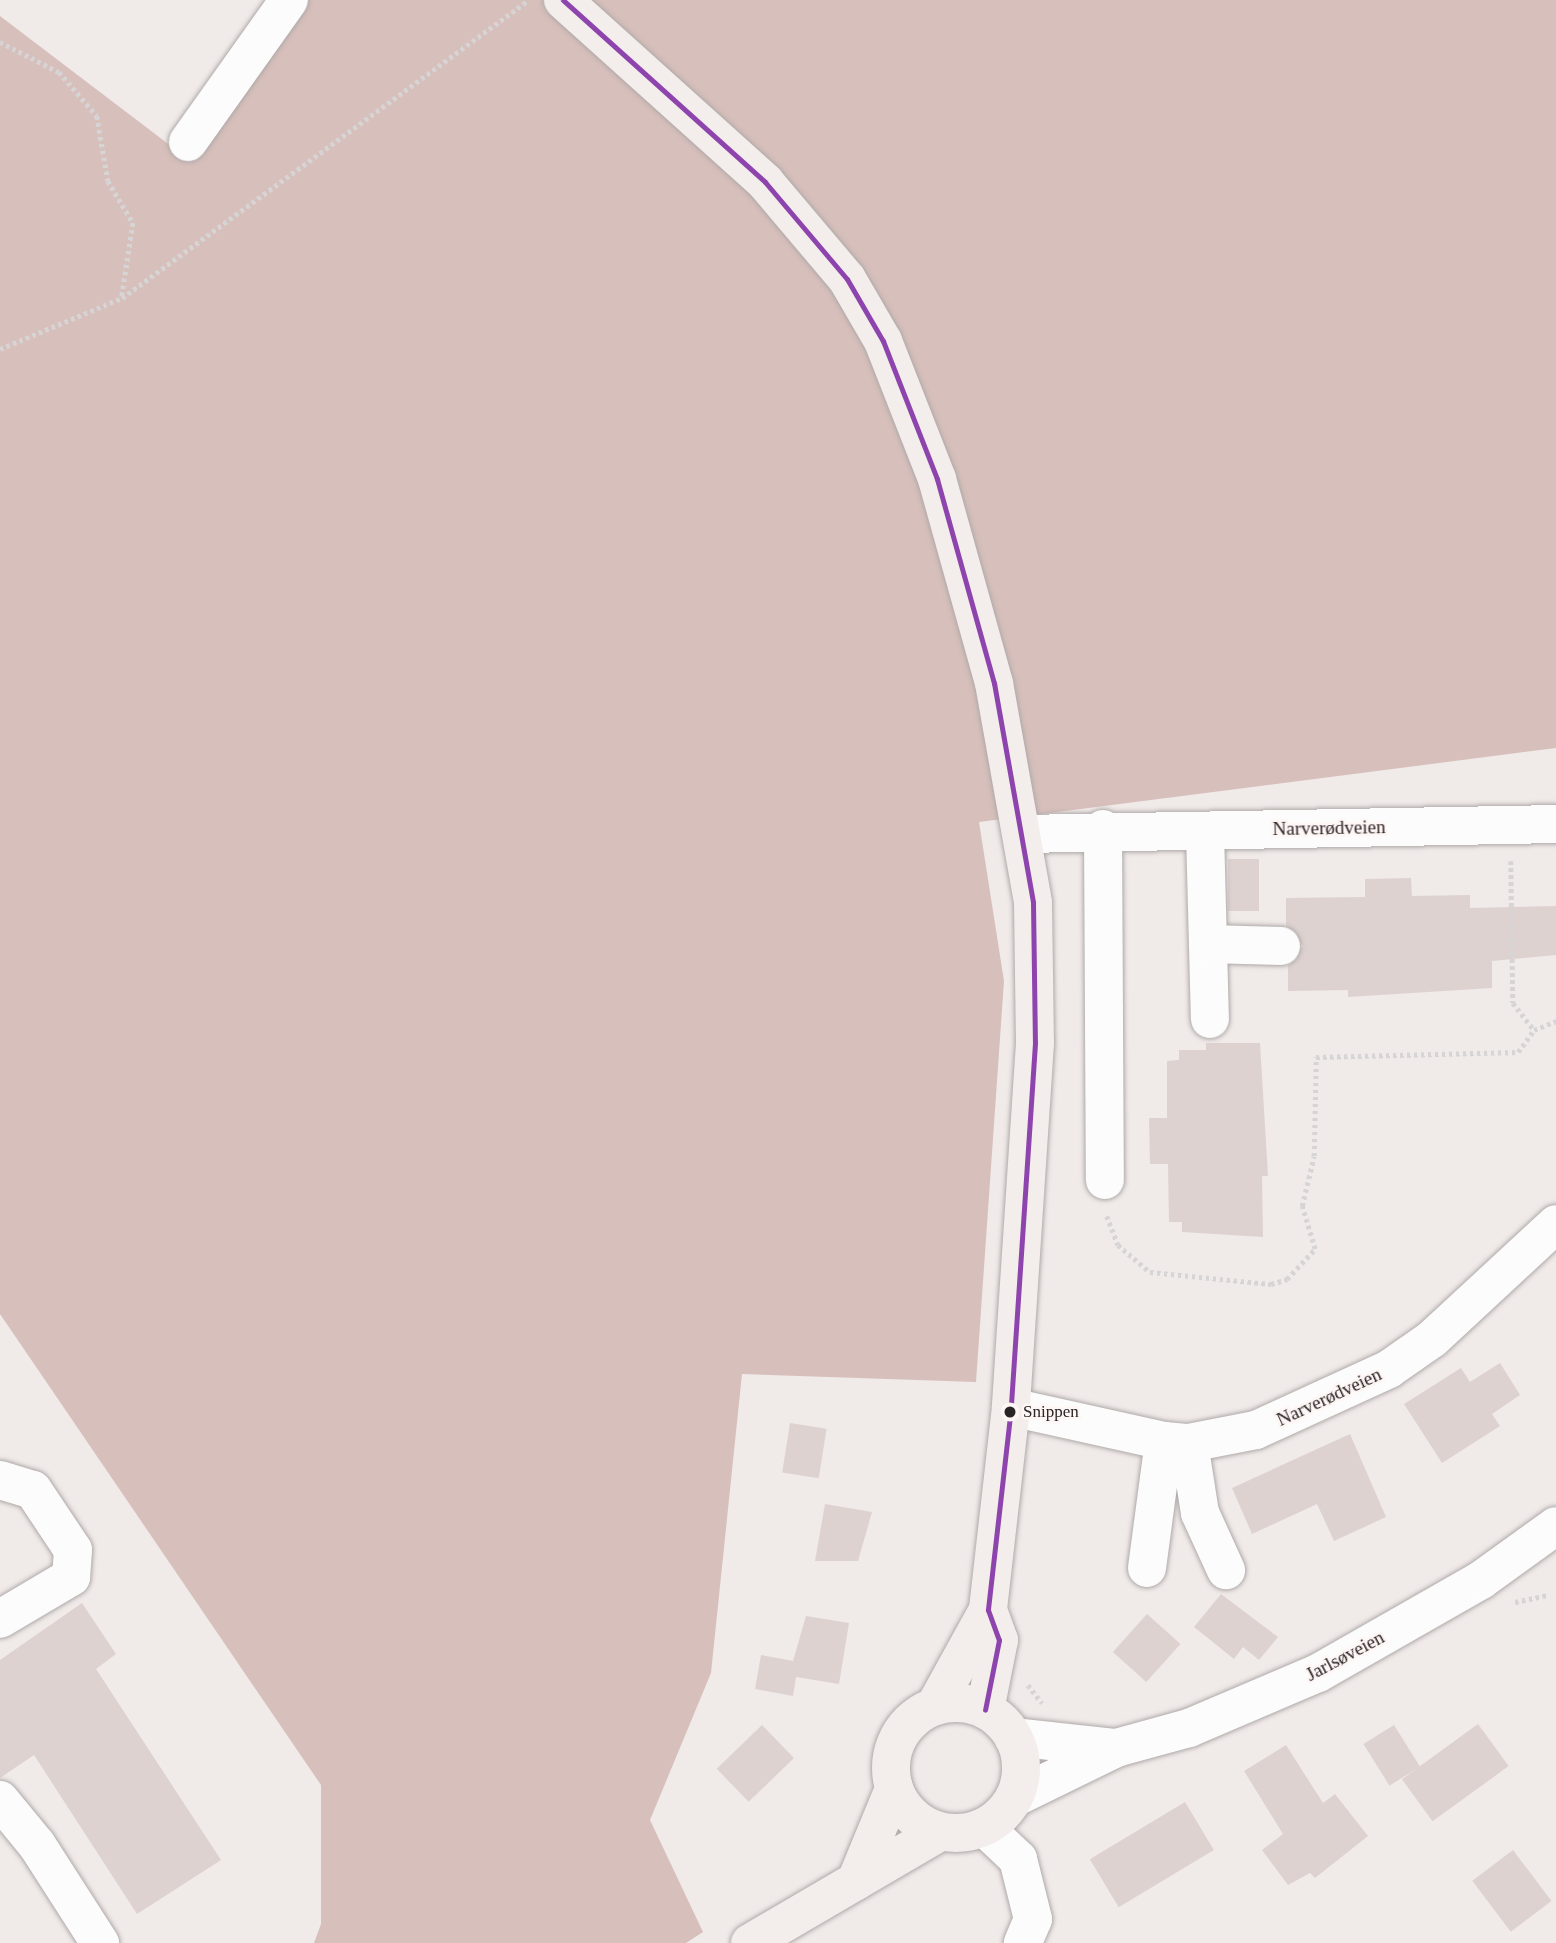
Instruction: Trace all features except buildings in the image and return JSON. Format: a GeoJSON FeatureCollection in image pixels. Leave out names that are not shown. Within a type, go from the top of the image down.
{"type":"FeatureCollection","features":[{"type":"Feature","properties":{"kind":"main road"},"geometry":{"type":"LineString","coordinates":[[563,0],[765,182],[847,279],[883,341],[963,563],[1023,834],[1033,903],[1035,1043],[1011,1407],[988,1611],[935,1706]]}},
{"type":"Feature","properties":{"kind":"main road"},"geometry":{"type":"LineString","coordinates":[[985,1710],[999,1640],[988,1611]]}},
{"type":"Feature","properties":{"kind":"main road"},"geometry":{"type":"LineString","coordinates":[[750,1943],[940,1832],[984,1827],[1014,1798],[1020,1778],[1013,1737],[985,1710],[961,1703],[935,1706],[917,1716],[894,1748],[894,1789],[856,1881]]}},
{"type":"Feature","properties":{"kind":"main road"},"geometry":{"type":"LineString","coordinates":[[894,1789],[912,1815],[940,1832]]}},
{"type":"Feature","properties":{"kind":"street"},"geometry":{"type":"LineString","coordinates":[[188,142],[289,0]]}},
{"type":"Feature","properties":{"kind":"street","name":"Narverødveien"},"geometry":{"type":"LineString","coordinates":[[1023,834],[1103,829],[1205,832],[1556,824]]}},
{"type":"Feature","properties":{"kind":"street"},"geometry":{"type":"LineString","coordinates":[[1103,829],[1105,1180]]}},
{"type":"Feature","properties":{"kind":"street"},"geometry":{"type":"LineString","coordinates":[[1205,832],[1210,1019]]}},
{"type":"Feature","properties":{"kind":"street"},"geometry":{"type":"LineString","coordinates":[[1208,944],[1280,946]]}},
{"type":"Feature","properties":{"kind":"street","name":"Narverødveien"},"geometry":{"type":"LineString","coordinates":[[1011,1407],[1176,1442],[1294,1417],[1389,1369],[1432,1339],[1556,1224]]}},
{"type":"Feature","properties":{"kind":"street"},"geometry":{"type":"LineString","coordinates":[[1147,1568],[1176,1442]]}},
{"type":"Feature","properties":{"kind":"street"},"geometry":{"type":"LineString","coordinates":[[1176,1442],[1200,1513],[1226,1570]]}},
{"type":"Feature","properties":{"kind":"street"},"geometry":{"type":"LineString","coordinates":[[0,1480],[33,1490],[73,1550],[71,1577],[0,1619]]}},
{"type":"Feature","properties":{"kind":"street","name":"Jarlsøveien"},"geometry":{"type":"LineString","coordinates":[[1014,1798],[1116,1748],[1189,1728],[1318,1673],[1552,1538]]}},
{"type":"Feature","properties":{"kind":"street","name":"Jarlsøveien"},"geometry":{"type":"LineString","coordinates":[[1013,1737],[1116,1748]]}},
{"type":"Feature","properties":{"kind":"street"},"geometry":{"type":"LineString","coordinates":[[0,1800],[37,1844],[100,1943]]}},
{"type":"Feature","properties":{"kind":"street"},"geometry":{"type":"LineString","coordinates":[[984,1827],[1018,1859],[1033,1919],[1023,1943]]}},
{"type":"Feature","properties":{"kind":"path"},"geometry":{"type":"LineString","coordinates":[[0,349],[122,298],[529,0]]}},
{"type":"Feature","properties":{"kind":"path"},"geometry":{"type":"LineString","coordinates":[[0,42],[59,72],[97,116],[108,181],[133,223],[122,298]]}},
{"type":"Feature","properties":{"kind":"path"},"geometry":{"type":"LineString","coordinates":[[1511,825],[1513,1003],[1534,1030]]}},
{"type":"Feature","properties":{"kind":"path"},"geometry":{"type":"LineString","coordinates":[[1105,1180],[1108,1222],[1118,1245],[1150,1272],[1271,1284],[1287,1279],[1315,1249],[1302,1206],[1314,1156],[1316,1057],[1518,1052],[1534,1030],[1556,1021]]}},
{"type":"Feature","properties":{"kind":"path"},"geometry":{"type":"LineString","coordinates":[[1021,1671],[1040,1701],[1067,1713],[1067,1743]]}},
{"type":"Feature","properties":{"kind":"shaded area"},"geometry":{"type":"Polygon","coordinates":[[[308,0],[1556,0],[1556,748],[979,822],[1004,981],[976,1382],[742,1374],[711,1673],[650,1820],[703,1932],[686,1943],[314,1943],[321,1924],[321,1785],[0,1314],[0,16],[188,159],[308,0]]]}},
{"type":"Feature","properties":{"kind":"transit line"},"geometry":{"type":"LineString","coordinates":[[563,0],[765,182],[847,279],[883,341],[937,479],[994,683],[1033,903],[1035,1043],[1011,1407],[988,1610],[999,1640],[985,1710]]}},
{"type":"Feature","properties":{"kind":"place","name":"Snippen"},"geometry":{"type":"Point","coordinates":[1010,1412]}}]}
